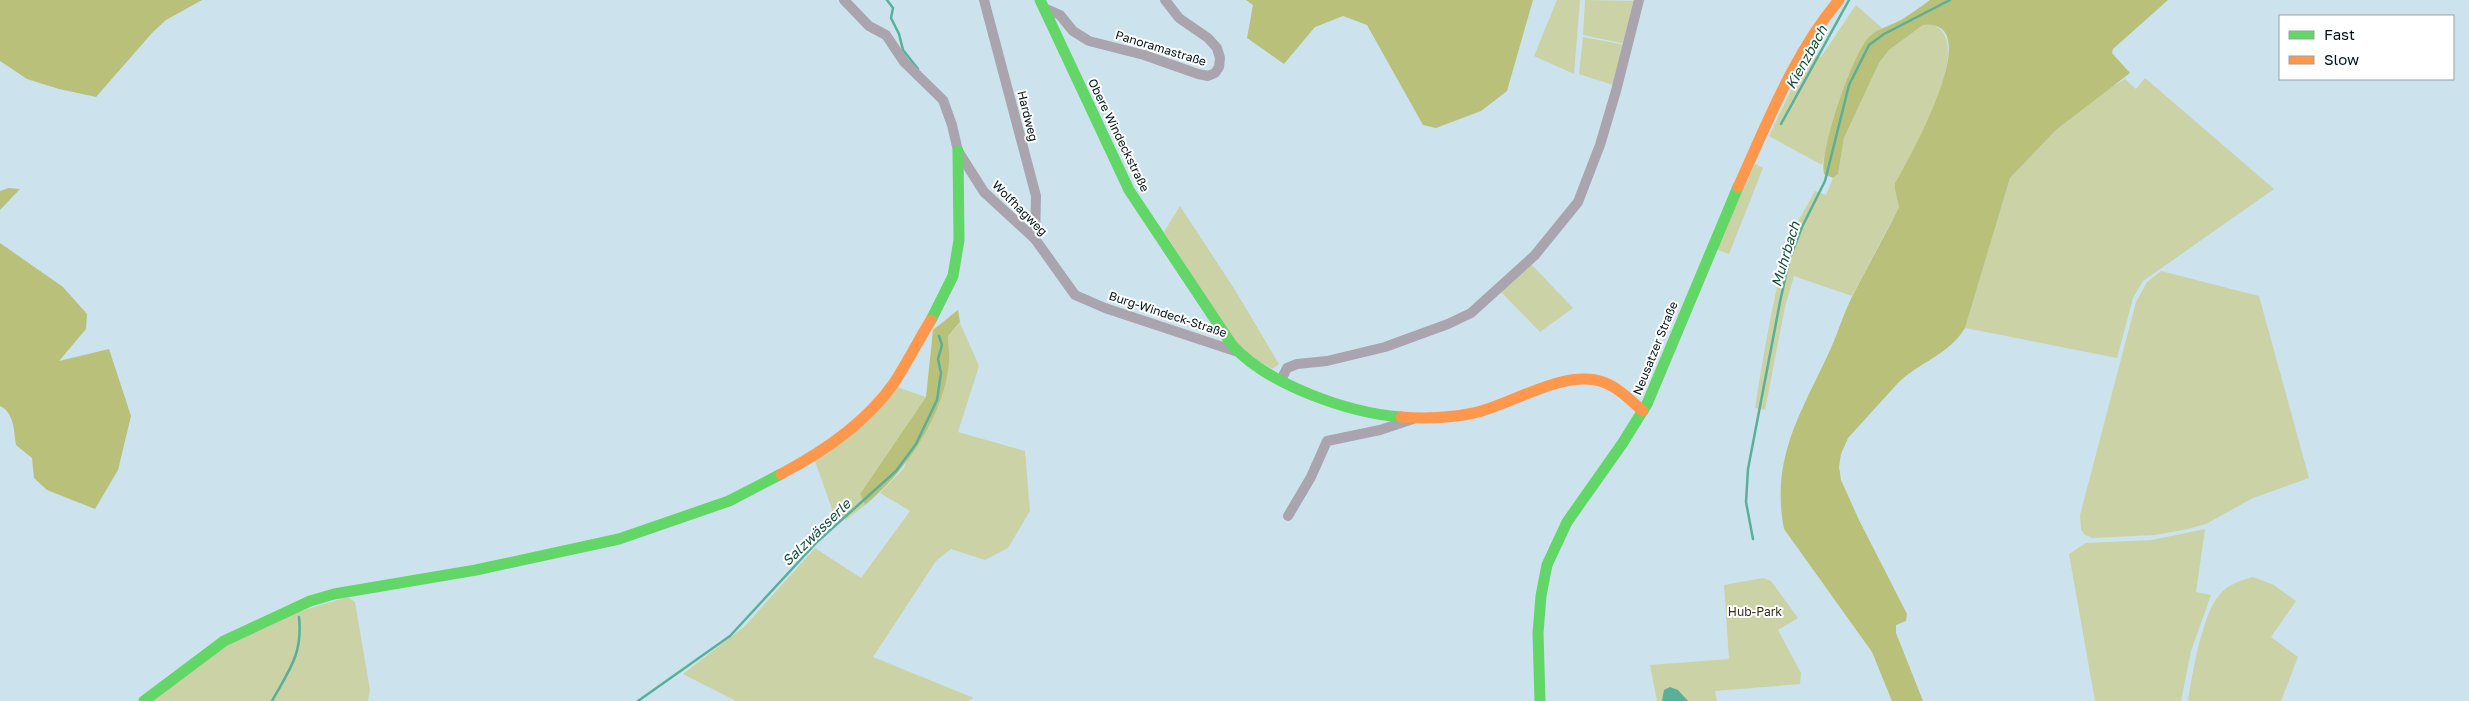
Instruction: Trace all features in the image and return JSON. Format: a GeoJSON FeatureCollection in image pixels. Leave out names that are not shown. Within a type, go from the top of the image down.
{"type":"FeatureCollection","features":[{"type":"Feature","properties":{"kind":"street","name":"Wolfhagweg"},"geometry":{"type":"LineString","coordinates":[[844,0],[869,26],[886,36],[904,62],[943,100],[952,125],[958,151],[984,192],[1036,239],[1075,295]]}},
{"type":"Feature","properties":{"kind":"street","name":"Hardweg"},"geometry":{"type":"LineString","coordinates":[[984,0],[1036,196],[1036,239]]}},
{"type":"Feature","properties":{"kind":"street","name":"Panoramastraße"},"geometry":{"type":"LineString","coordinates":[[1042,4],[1060,15],[1073,31],[1089,41],[1144,55],[1198,74],[1208,76],[1215,73],[1220,67],[1217,48],[1208,38],[1179,18],[1165,0]]}},
{"type":"Feature","properties":{"kind":"street"},"geometry":{"type":"LineString","coordinates":[[1281,380],[1287,368],[1297,364],[1327,361],[1385,347],[1471,313],[1535,255],[1578,202],[1600,144],[1639,0]]}},
{"type":"Feature","properties":{"kind":"street","name":"Obere Windeckstraße"},"geometry":{"type":"LineString","coordinates":[[1042,4],[1129,190],[1156,235],[1235,351]]}},
{"type":"Feature","properties":{"kind":"street","name":"Neusatzer Straße"},"geometry":{"type":"LineString","coordinates":[[1540,701],[1538,665],[1540,602],[1547,567],[1557,540],[1571,515],[1627,439],[1643,411],[1749,164],[1790,79],[1835,4]]}},
{"type":"Feature","properties":{"kind":"street"},"geometry":{"type":"LineString","coordinates":[[144,701],[224,641],[310,601],[334,594],[476,570],[619,539],[729,501],[818,454],[862,418],[893,384],[937,310],[953,276],[960,240],[958,151]]}},
{"type":"Feature","properties":{"kind":"street","name":"Burg-Windeck-Straße"},"geometry":{"type":"LineString","coordinates":[[1075,295],[1105,308],[1235,351],[1245,360],[1281,380],[1332,403],[1416,417],[1475,413],[1551,387],[1587,379],[1604,382],[1643,411]]}},
{"type":"Feature","properties":{"kind":"street"},"geometry":{"type":"LineString","coordinates":[[1389,414],[1391,422],[1389,428]]}},
{"type":"Feature","properties":{"kind":"street","name":"Burg-Windeck-Straße"},"geometry":{"type":"LineString","coordinates":[[1288,516],[1312,477],[1327,441],[1389,428],[1416,417]]}},
{"type":"Feature","properties":{"kind":"green space"},"geometry":{"type":"Polygon","coordinates":[[[1557,0],[1580,0],[1574,74],[1534,56],[1557,0]]]}},
{"type":"Feature","properties":{"kind":"green space"},"geometry":{"type":"Polygon","coordinates":[[[1585,0],[1637,1],[1626,44],[1583,35],[1585,0]]]}},
{"type":"Feature","properties":{"kind":"green space"},"geometry":{"type":"Polygon","coordinates":[[[1856,5],[1883,29],[1871,35],[1835,115],[1822,165],[1769,136],[1809,53],[1821,57],[1856,5]]]}},
{"type":"Feature","properties":{"kind":"green space"},"geometry":{"type":"Polygon","coordinates":[[[1930,24],[1944,33],[1948,51],[1945,74],[1925,128],[1895,190],[1899,207],[1852,296],[1794,276],[1785,307],[1765,410],[1755,408],[1774,303],[1783,262],[1794,229],[1815,191],[1826,195],[1833,178],[1838,174],[1844,138],[1879,63],[1889,50],[1923,25],[1930,24]]]}},
{"type":"Feature","properties":{"kind":"green space"},"geometry":{"type":"Polygon","coordinates":[[[1583,37],[1625,45],[1613,85],[1579,74],[1583,37]]]}},
{"type":"Feature","properties":{"kind":"green space"},"geometry":{"type":"Polygon","coordinates":[[[2145,78],[2274,189],[2143,281],[2133,298],[2117,358],[1965,328],[2010,178],[2057,129],[2103,92],[2125,79],[2136,89],[2145,78]]]}},
{"type":"Feature","properties":{"kind":"green space"},"geometry":{"type":"Polygon","coordinates":[[[1755,164],[1763,168],[1729,254],[1715,249],[1755,164]]]}},
{"type":"Feature","properties":{"kind":"green space"},"geometry":{"type":"Polygon","coordinates":[[[1180,206],[1235,290],[1279,364],[1272,369],[1247,354],[1237,344],[1164,232],[1180,206]]]}},
{"type":"Feature","properties":{"kind":"green space"},"geometry":{"type":"Polygon","coordinates":[[[1531,264],[1573,308],[1540,332],[1501,292],[1531,264]]]}},
{"type":"Feature","properties":{"kind":"green space"},"geometry":{"type":"Polygon","coordinates":[[[2161,271],[2259,296],[2309,478],[2253,498],[2206,524],[2188,529],[2155,535],[2092,538],[2085,535],[2081,530],[2080,515],[2136,302],[2147,282],[2161,271]]]}},
{"type":"Feature","properties":{"kind":"green space"},"geometry":{"type":"Polygon","coordinates":[[[960,323],[979,366],[958,432],[1025,451],[1030,511],[1008,548],[985,560],[951,549],[936,561],[873,657],[974,698],[967,701],[736,701],[683,674],[745,626],[815,548],[861,578],[910,511],[880,493],[904,468],[949,363],[948,336],[960,323]]]}},
{"type":"Feature","properties":{"kind":"green space"},"geometry":{"type":"Polygon","coordinates":[[[894,386],[926,397],[860,494],[865,505],[846,520],[833,512],[815,461],[894,386]]]}},
{"type":"Feature","properties":{"kind":"green space"},"geometry":{"type":"Polygon","coordinates":[[[2205,529],[2196,592],[2211,595],[2191,651],[2181,701],[2095,701],[2069,554],[2086,543],[2152,540],[2205,529]]]}},
{"type":"Feature","properties":{"kind":"green space"},"geometry":{"type":"Polygon","coordinates":[[[2253,577],[2274,585],[2296,601],[2271,637],[2298,657],[2281,701],[2188,701],[2199,645],[2214,603],[2227,588],[2239,581],[2253,577]]]}},
{"type":"Feature","properties":{"kind":"green space","name":"Hub-Park"},"geometry":{"type":"Polygon","coordinates":[[[1763,578],[1771,581],[1798,618],[1778,630],[1801,673],[1800,684],[1715,691],[1717,701],[1657,701],[1650,665],[1729,659],[1724,585],[1763,578]]]}},
{"type":"Feature","properties":{"kind":"green space"},"geometry":{"type":"Polygon","coordinates":[[[348,597],[355,602],[370,690],[368,701],[150,701],[225,645],[287,615],[348,597]]]}},
{"type":"Feature","properties":{"kind":"shaded area"},"geometry":{"type":"Polygon","coordinates":[[[0,0],[202,0],[166,20],[152,33],[96,97],[59,89],[27,79],[0,61],[0,0]]]}},
{"type":"Feature","properties":{"kind":"shaded area"},"geometry":{"type":"Polygon","coordinates":[[[1246,0],[1533,0],[1507,91],[1481,111],[1436,128],[1423,125],[1367,25],[1343,16],[1315,27],[1284,64],[1247,38],[1253,5],[1246,0]]]}},
{"type":"Feature","properties":{"kind":"shaded area"},"geometry":{"type":"Polygon","coordinates":[[[1930,0],[2168,0],[2113,49],[2112,53],[2130,73],[2057,129],[2010,178],[1965,328],[1951,345],[1898,383],[1848,438],[1841,454],[1839,467],[1841,480],[1859,520],[1907,614],[1906,621],[1896,625],[1896,633],[1923,701],[1892,701],[1872,652],[1784,529],[1781,503],[1782,479],[1785,456],[1800,413],[1831,348],[1850,301],[1899,207],[1895,184],[1927,122],[1939,93],[1947,66],[1949,43],[1942,29],[1923,25],[1889,50],[1879,63],[1844,138],[1838,174],[1833,178],[1824,174],[1824,162],[1839,102],[1855,61],[1870,36],[1901,20],[1930,0]]]}},
{"type":"Feature","properties":{"kind":"shaded area"},"geometry":{"type":"Polygon","coordinates":[[[9,188],[20,189],[0,210],[0,191],[9,188]]]}},
{"type":"Feature","properties":{"kind":"shaded area"},"geometry":{"type":"Polygon","coordinates":[[[0,243],[63,287],[87,314],[86,329],[59,361],[109,349],[131,416],[118,470],[95,509],[47,490],[34,478],[32,458],[16,445],[11,417],[0,406],[0,243]]]}},
{"type":"Feature","properties":{"kind":"shaded area"},"geometry":{"type":"Polygon","coordinates":[[[958,310],[960,322],[948,336],[949,360],[946,383],[931,422],[908,460],[880,492],[865,505],[860,494],[926,397],[933,330],[958,310]]]}},
{"type":"Feature","properties":{"kind":"shaded area"},"geometry":{"type":"Polygon","coordinates":[[[1670,687],[1678,690],[1688,701],[1662,701],[1664,690],[1670,687]]]}},
{"type":"Feature","properties":{"kind":"waterway","name":"Salzwässerle"},"geometry":{"type":"LineString","coordinates":[[887,0],[893,8],[891,18],[899,34],[903,50],[918,69]]}},
{"type":"Feature","properties":{"kind":"waterway","name":"Kienzbach"},"geometry":{"type":"LineString","coordinates":[[1781,124],[1849,0]]}},
{"type":"Feature","properties":{"kind":"waterway","name":"Muhrbach"},"geometry":{"type":"LineString","coordinates":[[1753,539],[1746,502],[1748,469],[1780,302],[1789,261],[1802,227],[1825,181],[1849,85],[1869,45],[1884,34],[1950,0]]}},
{"type":"Feature","properties":{"kind":"waterway","name":"Salzwässerle"},"geometry":{"type":"LineString","coordinates":[[638,701],[730,636],[817,542],[896,471],[916,444],[937,400],[941,373],[938,359],[942,345],[939,336]]}},
{"type":"Feature","properties":{"kind":"waterway","name":"Salzwässerle"},"geometry":{"type":"LineString","coordinates":[[272,701],[289,671],[297,652],[300,630],[299,617]]}},
{"type":"Feature","properties":{"kind":"traffic: fast"},"geometry":{"type":"LineString","coordinates":[[1040,0],[1129,190],[1232,345],[1266,373],[1310,394],[1358,410],[1401,417]]}},
{"type":"Feature","properties":{"kind":"traffic: fast"},"geometry":{"type":"LineString","coordinates":[[931,320],[953,276],[959,240],[958,151]]}},
{"type":"Feature","properties":{"kind":"traffic: fast"},"geometry":{"type":"LineString","coordinates":[[1540,701],[1538,633],[1541,596],[1547,565],[1567,522],[1622,444],[1647,404],[1738,187]]}},
{"type":"Feature","properties":{"kind":"traffic: fast"},"geometry":{"type":"LineString","coordinates":[[144,701],[224,641],[310,601],[334,594],[476,570],[619,539],[729,501],[781,474]]}},
{"type":"Feature","properties":{"kind":"traffic: slow"},"geometry":{"type":"LineString","coordinates":[[1738,187],[1782,90],[1808,43],[1839,0]]}},
{"type":"Feature","properties":{"kind":"traffic: slow"},"geometry":{"type":"LineString","coordinates":[[781,474],[828,446],[857,424],[870,411],[894,383],[931,320]]}},
{"type":"Feature","properties":{"kind":"traffic: slow"},"geometry":{"type":"LineString","coordinates":[[1401,417],[1438,418],[1474,413],[1489,409],[1538,389],[1572,380],[1588,379],[1603,382],[1614,387],[1643,411]]}}]}
